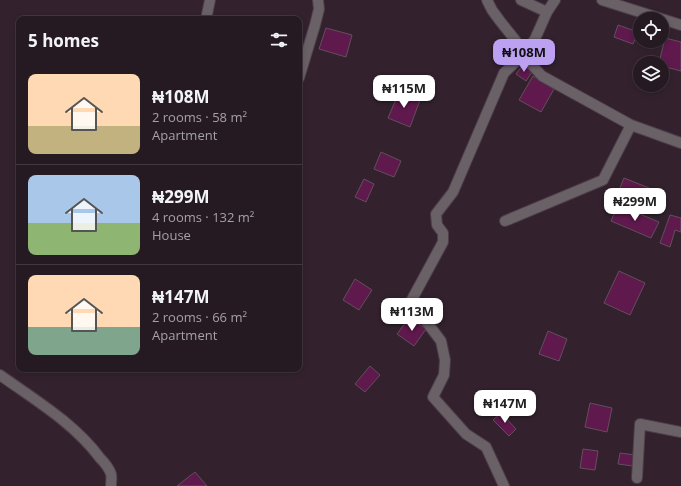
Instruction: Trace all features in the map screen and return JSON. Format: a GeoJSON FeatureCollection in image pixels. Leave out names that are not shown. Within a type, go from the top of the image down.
{"type":"FeatureCollection","features":[{"type":"Feature","properties":{"kind":"street"},"geometry":{"type":"LineString","coordinates":[[207,16],[210,0]]}},
{"type":"Feature","properties":{"kind":"street"},"geometry":{"type":"LineString","coordinates":[[302,68],[319,9],[318,0]]}},
{"type":"Feature","properties":{"kind":"street"},"geometry":{"type":"LineString","coordinates":[[487,0],[492,10],[516,42],[523,55],[542,76],[631,126],[681,143]]}},
{"type":"Feature","properties":{"kind":"street"},"geometry":{"type":"LineString","coordinates":[[521,0],[546,12]]}},
{"type":"Feature","properties":{"kind":"street"},"geometry":{"type":"LineString","coordinates":[[504,486],[486,447],[466,434],[433,397],[444,375],[445,360],[441,341],[419,312],[410,303],[443,242],[443,233],[437,225],[436,214],[453,192],[504,73],[523,55],[535,39],[546,12],[555,0]]}},
{"type":"Feature","properties":{"kind":"street"},"geometry":{"type":"LineString","coordinates":[[602,0],[681,25]]}},
{"type":"Feature","properties":{"kind":"street"},"geometry":{"type":"LineString","coordinates":[[505,221],[603,180],[631,126]]}},
{"type":"Feature","properties":{"kind":"street"},"geometry":{"type":"LineString","coordinates":[[0,375],[53,412],[78,433],[105,464],[110,473],[111,486]]}},
{"type":"Feature","properties":{"kind":"street"},"geometry":{"type":"LineString","coordinates":[[637,478],[640,424],[681,432]]}},
{"type":"Feature","properties":{"kind":"building"},"geometry":{"type":"Polygon","coordinates":[[[618,25],[633,30],[633,44],[614,37],[618,25]]]}},
{"type":"Feature","properties":{"kind":"building"},"geometry":{"type":"Polygon","coordinates":[[[326,28],[352,35],[346,57],[319,49],[326,28]]]}},
{"type":"Feature","properties":{"kind":"building"},"geometry":{"type":"Polygon","coordinates":[[[669,39],[681,42],[681,71],[669,68],[669,56],[661,56],[663,48],[669,48],[669,39]]]}},
{"type":"Feature","properties":{"kind":"building"},"geometry":{"type":"Polygon","coordinates":[[[523,65],[532,72],[526,81],[516,74],[523,65]]]}},
{"type":"Feature","properties":{"kind":"building"},"geometry":{"type":"Polygon","coordinates":[[[533,76],[554,89],[541,112],[519,100],[533,76]]]}},
{"type":"Feature","properties":{"kind":"building"},"geometry":{"type":"Polygon","coordinates":[[[399,92],[420,100],[410,127],[388,118],[399,92]]]}},
{"type":"Feature","properties":{"kind":"building"},"geometry":{"type":"Polygon","coordinates":[[[381,152],[401,161],[394,177],[374,169],[381,152]]]}},
{"type":"Feature","properties":{"kind":"building"},"geometry":{"type":"Polygon","coordinates":[[[624,178],[649,188],[641,209],[616,198],[624,178]]]}},
{"type":"Feature","properties":{"kind":"building"},"geometry":{"type":"Polygon","coordinates":[[[364,179],[374,184],[366,202],[355,197],[364,179]]]}},
{"type":"Feature","properties":{"kind":"building"},"geometry":{"type":"Polygon","coordinates":[[[618,205],[659,222],[651,238],[611,221],[618,205]]]}},
{"type":"Feature","properties":{"kind":"building"},"geometry":{"type":"Polygon","coordinates":[[[670,215],[681,218],[681,232],[675,230],[670,247],[660,243],[670,215]]]}},
{"type":"Feature","properties":{"kind":"building"},"geometry":{"type":"Polygon","coordinates":[[[619,271],[645,283],[630,315],[604,303],[619,271]]]}},
{"type":"Feature","properties":{"kind":"building"},"geometry":{"type":"Polygon","coordinates":[[[355,279],[372,290],[359,310],[343,300],[355,279]]]}},
{"type":"Feature","properties":{"kind":"building"},"geometry":{"type":"Polygon","coordinates":[[[398,300],[407,306],[402,314],[393,308],[398,300]]]}},
{"type":"Feature","properties":{"kind":"building"},"geometry":{"type":"Polygon","coordinates":[[[409,318],[426,329],[414,346],[397,334],[409,318]]]}},
{"type":"Feature","properties":{"kind":"building"},"geometry":{"type":"Polygon","coordinates":[[[548,331],[567,339],[559,361],[539,354],[548,331]]]}},
{"type":"Feature","properties":{"kind":"building"},"geometry":{"type":"Polygon","coordinates":[[[370,366],[380,375],[365,392],[355,384],[370,366]]]}},
{"type":"Feature","properties":{"kind":"building"},"geometry":{"type":"Polygon","coordinates":[[[590,403],[612,408],[607,432],[585,427],[590,403]]]}},
{"type":"Feature","properties":{"kind":"building"},"geometry":{"type":"Polygon","coordinates":[[[501,413],[516,429],[509,436],[493,420],[501,413]]]}},
{"type":"Feature","properties":{"kind":"building"},"geometry":{"type":"Polygon","coordinates":[[[583,449],[598,451],[595,470],[580,468],[583,449]]]}},
{"type":"Feature","properties":{"kind":"building"},"geometry":{"type":"Polygon","coordinates":[[[620,453],[635,455],[633,466],[618,464],[620,453]]]}},
{"type":"Feature","properties":{"kind":"building"},"geometry":{"type":"Polygon","coordinates":[[[195,472],[207,486],[177,486],[195,472]]]}}]}
